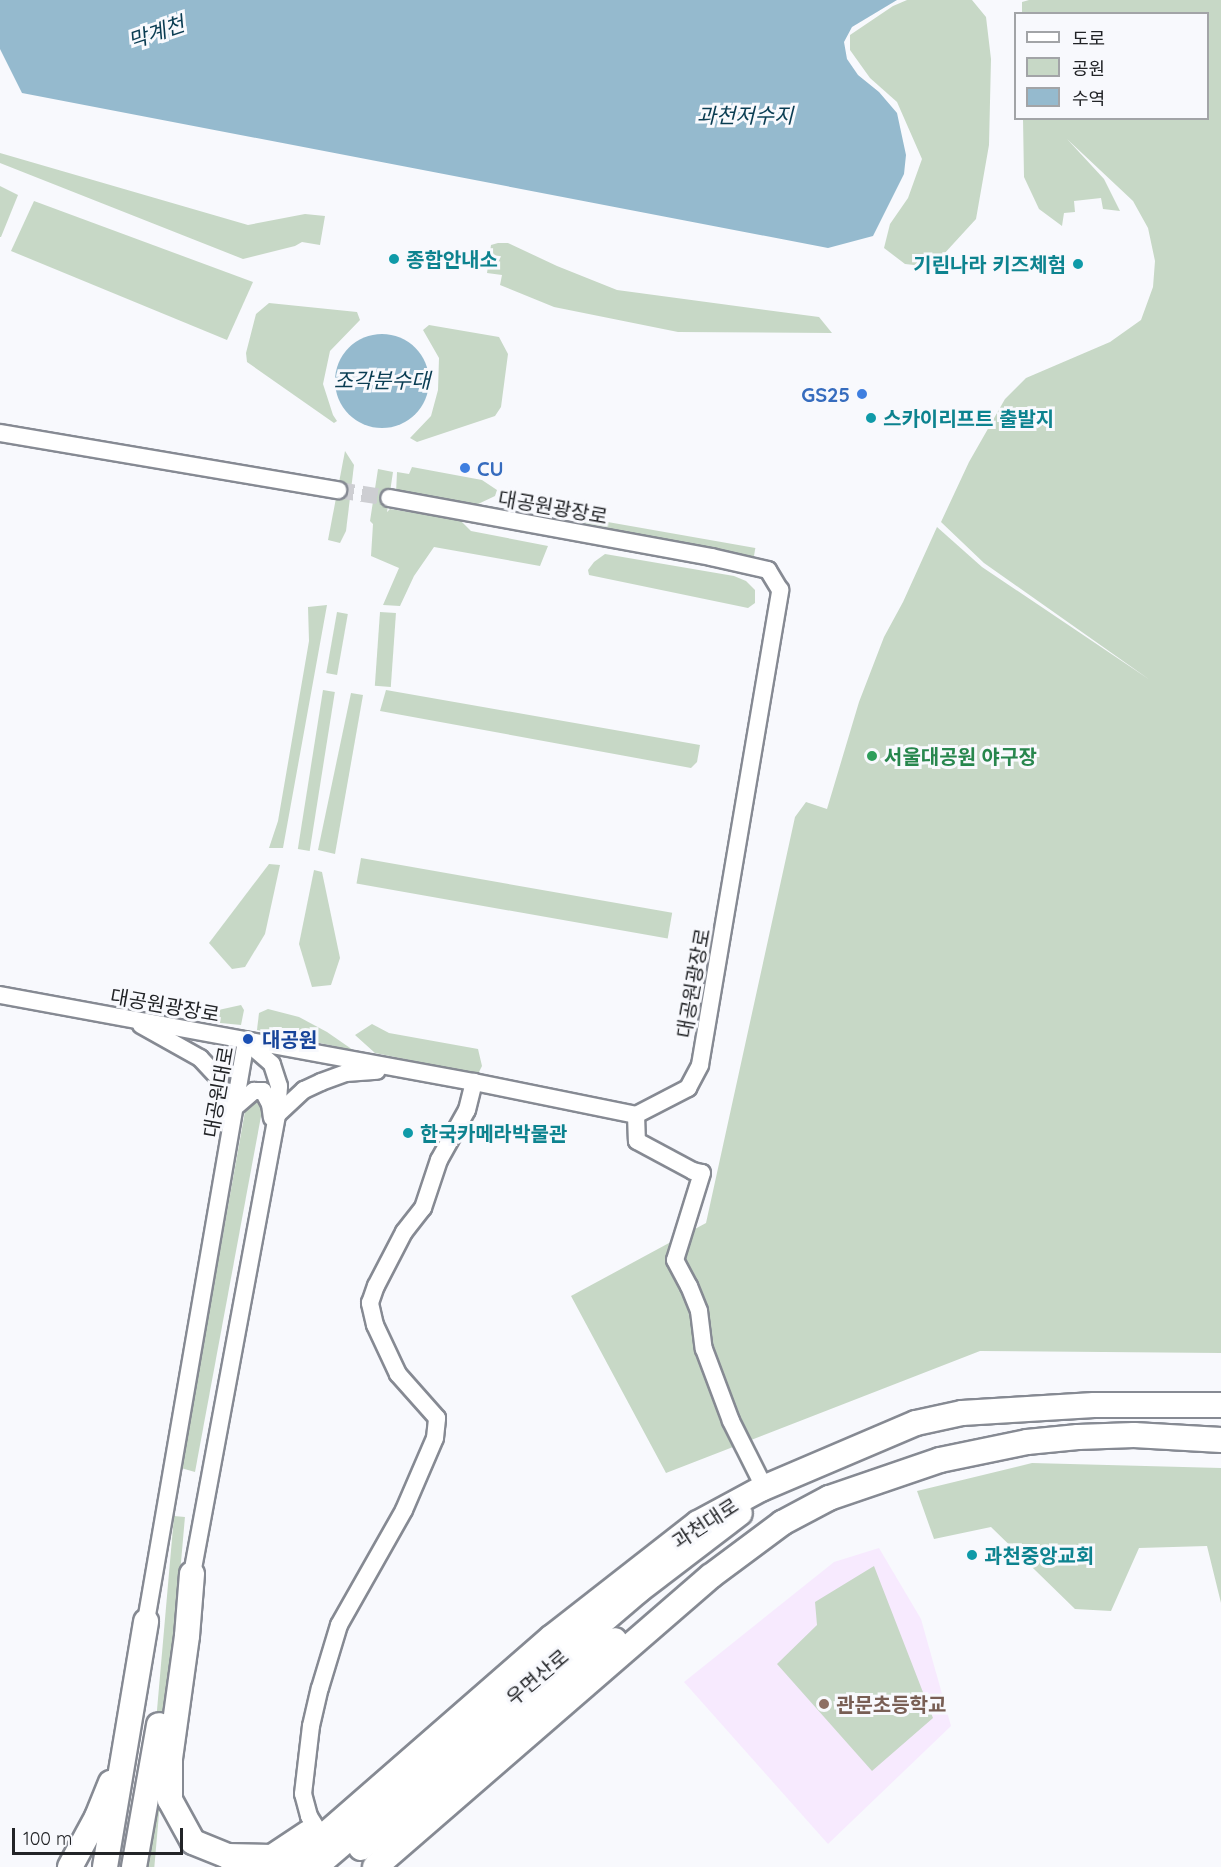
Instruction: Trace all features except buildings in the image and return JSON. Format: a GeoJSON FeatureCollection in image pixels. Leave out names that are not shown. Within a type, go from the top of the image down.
{"type":"FeatureCollection","features":[{"type":"Feature","properties":{"kind":"highway","name":"과천대로"},"geometry":{"type":"LineString","coordinates":[[288,1867],[552,1638],[699,1523],[763,1488],[916,1423],[962,1413],[1094,1405],[1171,1403],[1221,1405]]}},
{"type":"Feature","properties":{"kind":"highway"},"geometry":{"type":"LineString","coordinates":[[375,1867],[711,1576],[782,1523],[829,1498],[940,1460],[983,1450],[1077,1437],[1134,1435],[1221,1440]]}},
{"type":"Feature","properties":{"kind":"highway","name":"우면산로"},"geometry":{"type":"LineString","coordinates":[[315,1867],[638,1591],[735,1518],[763,1488]]}},
{"type":"Feature","properties":{"kind":"highway","name":"우면산로"},"geometry":{"type":"LineString","coordinates":[[338,1867],[663,1601],[745,1537],[782,1523]]}},
{"type":"Feature","properties":{"kind":"highway"},"geometry":{"type":"LineString","coordinates":[[192,1574],[187,1636],[170,1758],[171,1800],[194,1842],[226,1856],[272,1857],[317,1829],[346,1816]]}},
{"type":"Feature","properties":{"kind":"highway"},"geometry":{"type":"LineString","coordinates":[[134,1867],[182,1595],[192,1574]]}},
{"type":"Feature","properties":{"kind":"highway"},"geometry":{"type":"LineString","coordinates":[[105,1867],[146,1621]]}},
{"type":"Feature","properties":{"kind":"highway"},"geometry":{"type":"LineString","coordinates":[[81,1867],[97,1817],[126,1744]]}},
{"type":"Feature","properties":{"kind":"highway"},"geometry":{"type":"LineString","coordinates":[[70,1867],[97,1817]]}},
{"type":"Feature","properties":{"kind":"street"},"geometry":{"type":"LineString","coordinates":[[0,433],[338,490]]}},
{"type":"Feature","properties":{"kind":"street","name":"대공원광장로"},"geometry":{"type":"LineString","coordinates":[[0,995],[474,1082],[636,1115],[688,1088],[700,1065],[780,590],[768,570],[711,557],[388,498]]}},
{"type":"Feature","properties":{"kind":"street"},"geometry":{"type":"LineString","coordinates":[[132,1020],[200,1058],[218,1077],[227,1108],[229,1148]]}},
{"type":"Feature","properties":{"kind":"street","name":"대공원대로"},"geometry":{"type":"LineString","coordinates":[[146,1621],[246,1041]]}},
{"type":"Feature","properties":{"kind":"street","name":"대공원대로"},"geometry":{"type":"LineString","coordinates":[[192,1574],[275,1137],[279,1086],[272,1064],[246,1041]]}},
{"type":"Feature","properties":{"kind":"street"},"geometry":{"type":"LineString","coordinates":[[277,1115],[304,1090],[321,1082],[346,1074],[405,1070]]}},
{"type":"Feature","properties":{"kind":"street"},"geometry":{"type":"LineString","coordinates":[[317,1829],[309,1816],[303,1794],[310,1726],[339,1625],[357,1597],[404,1510],[435,1438],[437,1418],[398,1374],[375,1325],[370,1303],[376,1286],[404,1232],[423,1208],[439,1160],[467,1110],[474,1082]]}},
{"type":"Feature","properties":{"kind":"street"},"geometry":{"type":"LineString","coordinates":[[233,1108],[254,1091],[263,1091],[270,1104],[275,1137]]}},
{"type":"Feature","properties":{"kind":"street"},"geometry":{"type":"LineString","coordinates":[[636,1115],[637,1141],[693,1171],[702,1173],[675,1260],[699,1311],[704,1349],[717,1385],[731,1421],[763,1488]]}},
{"type":"Feature","properties":{"kind":"shaded area","name":"관문초등학교"},"geometry":{"type":"Polygon","coordinates":[[[879,1548],[921,1619],[951,1726],[828,1844],[684,1682],[834,1562],[879,1548]]]}},
{"type":"Feature","properties":{"kind":"green space"},"geometry":{"type":"Polygon","coordinates":[[[907,0],[972,0],[986,17],[991,59],[989,145],[976,219],[932,267],[905,264],[884,248],[890,224],[908,198],[922,159],[897,102],[870,78],[850,50],[850,35],[893,6],[907,0]]]}},
{"type":"Feature","properties":{"kind":"green space"},"geometry":{"type":"Polygon","coordinates":[[[1029,0],[1221,0],[1221,1353],[980,1351],[666,1473],[571,1296],[706,1223],[795,817],[806,802],[827,809],[859,702],[884,637],[903,602],[937,527],[982,567],[1150,680],[984,563],[941,522],[969,462],[1005,399],[1026,378],[1110,342],[1141,320],[1153,287],[1155,261],[1148,228],[1133,201],[1067,139],[1104,179],[1120,211],[1103,209],[1101,198],[1074,201],[1075,212],[1064,213],[1062,226],[1039,209],[1024,177],[1023,120],[1209,120],[1209,12],[1022,12],[1022,2],[1029,0]]]}},
{"type":"Feature","properties":{"kind":"green space"},"geometry":{"type":"Polygon","coordinates":[[[0,153],[248,225],[305,214],[325,216],[320,245],[302,242],[295,246],[243,259],[0,163],[0,153]]]}},
{"type":"Feature","properties":{"kind":"green space"},"geometry":{"type":"Polygon","coordinates":[[[0,186],[18,195],[1,237],[0,237],[0,186]]]}},
{"type":"Feature","properties":{"kind":"green space"},"geometry":{"type":"Polygon","coordinates":[[[34,201],[253,282],[227,340],[11,251],[34,201]]]}},
{"type":"Feature","properties":{"kind":"green space"},"geometry":{"type":"Polygon","coordinates":[[[508,243],[617,290],[819,317],[832,333],[678,332],[554,307],[500,285],[502,275],[487,273],[491,245],[508,243]]]}},
{"type":"Feature","properties":{"kind":"green space"},"geometry":{"type":"Polygon","coordinates":[[[269,303],[357,312],[360,320],[330,351],[323,384],[337,421],[334,423],[247,362],[246,353],[256,314],[269,303]]]}},
{"type":"Feature","properties":{"kind":"green space"},"geometry":{"type":"Polygon","coordinates":[[[429,325],[499,337],[508,354],[501,407],[495,416],[417,442],[410,438],[431,416],[438,390],[439,358],[423,330],[429,325]]]}},
{"type":"Feature","properties":{"kind":"green space"},"geometry":{"type":"Polygon","coordinates":[[[345,451],[354,465],[346,531],[340,543],[328,540],[345,451]]]}},
{"type":"Feature","properties":{"kind":"green space"},"geometry":{"type":"Polygon","coordinates":[[[412,467],[482,480],[497,490],[495,496],[476,505],[396,493],[397,472],[409,474],[412,467]]]}},
{"type":"Feature","properties":{"kind":"green space"},"geometry":{"type":"Polygon","coordinates":[[[378,469],[393,472],[387,512],[390,509],[460,520],[471,531],[548,546],[540,566],[434,547],[414,576],[400,606],[383,605],[399,568],[371,556],[373,524],[370,521],[378,469]]]}},
{"type":"Feature","properties":{"kind":"green space"},"geometry":{"type":"Polygon","coordinates":[[[585,518],[755,548],[753,561],[583,531],[585,518]]]}},
{"type":"Feature","properties":{"kind":"green space"},"geometry":{"type":"Polygon","coordinates":[[[605,554],[734,576],[746,581],[755,590],[755,603],[748,608],[589,575],[588,570],[594,562],[605,554]]]}},
{"type":"Feature","properties":{"kind":"green space"},"geometry":{"type":"Polygon","coordinates":[[[327,605],[283,848],[269,848],[278,821],[309,641],[308,607],[327,605]]]}},
{"type":"Feature","properties":{"kind":"green space"},"geometry":{"type":"Polygon","coordinates":[[[337,612],[348,614],[337,675],[326,673],[337,612]]]}},
{"type":"Feature","properties":{"kind":"green space"},"geometry":{"type":"Polygon","coordinates":[[[380,612],[396,613],[391,687],[375,686],[380,612]]]}},
{"type":"Feature","properties":{"kind":"green space"},"geometry":{"type":"Polygon","coordinates":[[[323,690],[335,692],[310,851],[298,849],[323,690]]]}},
{"type":"Feature","properties":{"kind":"green space"},"geometry":{"type":"Polygon","coordinates":[[[386,690],[700,745],[697,762],[691,768],[380,711],[386,690]]]}},
{"type":"Feature","properties":{"kind":"green space"},"geometry":{"type":"Polygon","coordinates":[[[351,693],[363,695],[335,854],[318,850],[351,693]]]}},
{"type":"Feature","properties":{"kind":"green space"},"geometry":{"type":"Polygon","coordinates":[[[361,858],[672,913],[668,938],[356,884],[361,858]]]}},
{"type":"Feature","properties":{"kind":"green space"},"geometry":{"type":"Polygon","coordinates":[[[269,864],[280,865],[265,934],[245,967],[232,969],[209,943],[269,864]]]}},
{"type":"Feature","properties":{"kind":"green space"},"geometry":{"type":"Polygon","coordinates":[[[314,870],[322,872],[340,958],[331,985],[312,987],[299,944],[314,870]]]}},
{"type":"Feature","properties":{"kind":"green space"},"geometry":{"type":"Polygon","coordinates":[[[241,1005],[244,1010],[241,1025],[190,1020],[214,1011],[241,1005]]]}},
{"type":"Feature","properties":{"kind":"green space"},"geometry":{"type":"Polygon","coordinates":[[[268,1009],[299,1017],[327,1032],[353,1050],[257,1030],[259,1013],[268,1009]]]}},
{"type":"Feature","properties":{"kind":"green space"},"geometry":{"type":"Polygon","coordinates":[[[372,1024],[389,1033],[478,1049],[482,1066],[478,1074],[375,1053],[355,1035],[372,1024]]]}},
{"type":"Feature","properties":{"kind":"green space"},"geometry":{"type":"Polygon","coordinates":[[[252,1101],[260,1103],[262,1111],[195,1472],[181,1468],[246,1106],[252,1101]]]}},
{"type":"Feature","properties":{"kind":"green space"},"geometry":{"type":"Polygon","coordinates":[[[1032,1463],[1221,1468],[1221,1603],[1207,1546],[1139,1548],[1111,1611],[1075,1609],[991,1527],[934,1539],[917,1491],[1032,1463]]]}},
{"type":"Feature","properties":{"kind":"green space"},"geometry":{"type":"Polygon","coordinates":[[[174,1516],[185,1517],[154,1867],[143,1867],[174,1516]]]}},
{"type":"Feature","properties":{"kind":"green space"},"geometry":{"type":"Polygon","coordinates":[[[874,1566],[933,1718],[872,1771],[777,1664],[817,1625],[815,1602],[874,1566]]]}},
{"type":"Feature","properties":{"kind":"water","name":"과천저수지"},"geometry":{"type":"Polygon","coordinates":[[[0,0],[897,0],[852,27],[844,42],[847,59],[858,75],[879,92],[897,113],[906,155],[904,174],[873,236],[828,248],[22,93],[0,49],[0,0]]]}},
{"type":"Feature","properties":{"kind":"water","name":"조각분수대"},"geometry":{"type":"Polygon","coordinates":[[[382,334],[400,338],[415,348],[425,363],[429,381],[425,399],[415,414],[400,424],[382,428],[364,424],[349,414],[339,399],[335,381],[339,363],[349,348],[364,338],[382,334]]]}},
{"type":"Feature","properties":{"kind":"tunnel"},"geometry":{"type":"LineString","coordinates":[[338,490],[389,498]]}},
{"type":"Feature","properties":{"kind":"place","name":"종합안내소"},"geometry":{"type":"Point","coordinates":[394,259]}},
{"type":"Feature","properties":{"kind":"place","name":"기린나라 키즈체험"},"geometry":{"type":"Point","coordinates":[1078,264]}},
{"type":"Feature","properties":{"kind":"place","name":"GS25"},"geometry":{"type":"Point","coordinates":[862,394]}},
{"type":"Feature","properties":{"kind":"place","name":"스카이리프트 출발지"},"geometry":{"type":"Point","coordinates":[871,418]}},
{"type":"Feature","properties":{"kind":"place","name":"CU"},"geometry":{"type":"Point","coordinates":[465,468]}},
{"type":"Feature","properties":{"kind":"place","name":"서울대공원 야구장"},"geometry":{"type":"Point","coordinates":[872,756]}},
{"type":"Feature","properties":{"kind":"place","name":"대공원"},"geometry":{"type":"Point","coordinates":[248,1039]}},
{"type":"Feature","properties":{"kind":"place","name":"한국카메라박물관"},"geometry":{"type":"Point","coordinates":[408,1133]}},
{"type":"Feature","properties":{"kind":"place","name":"과천중앙교회"},"geometry":{"type":"Point","coordinates":[972,1555]}},
{"type":"Feature","properties":{"kind":"place","name":"관문초등학교"},"geometry":{"type":"Point","coordinates":[824,1704]}},
{"type":"Feature","properties":{"kind":"water label","name":"막계천"},"geometry":{"type":"Point","coordinates":[156,32]}}]}
